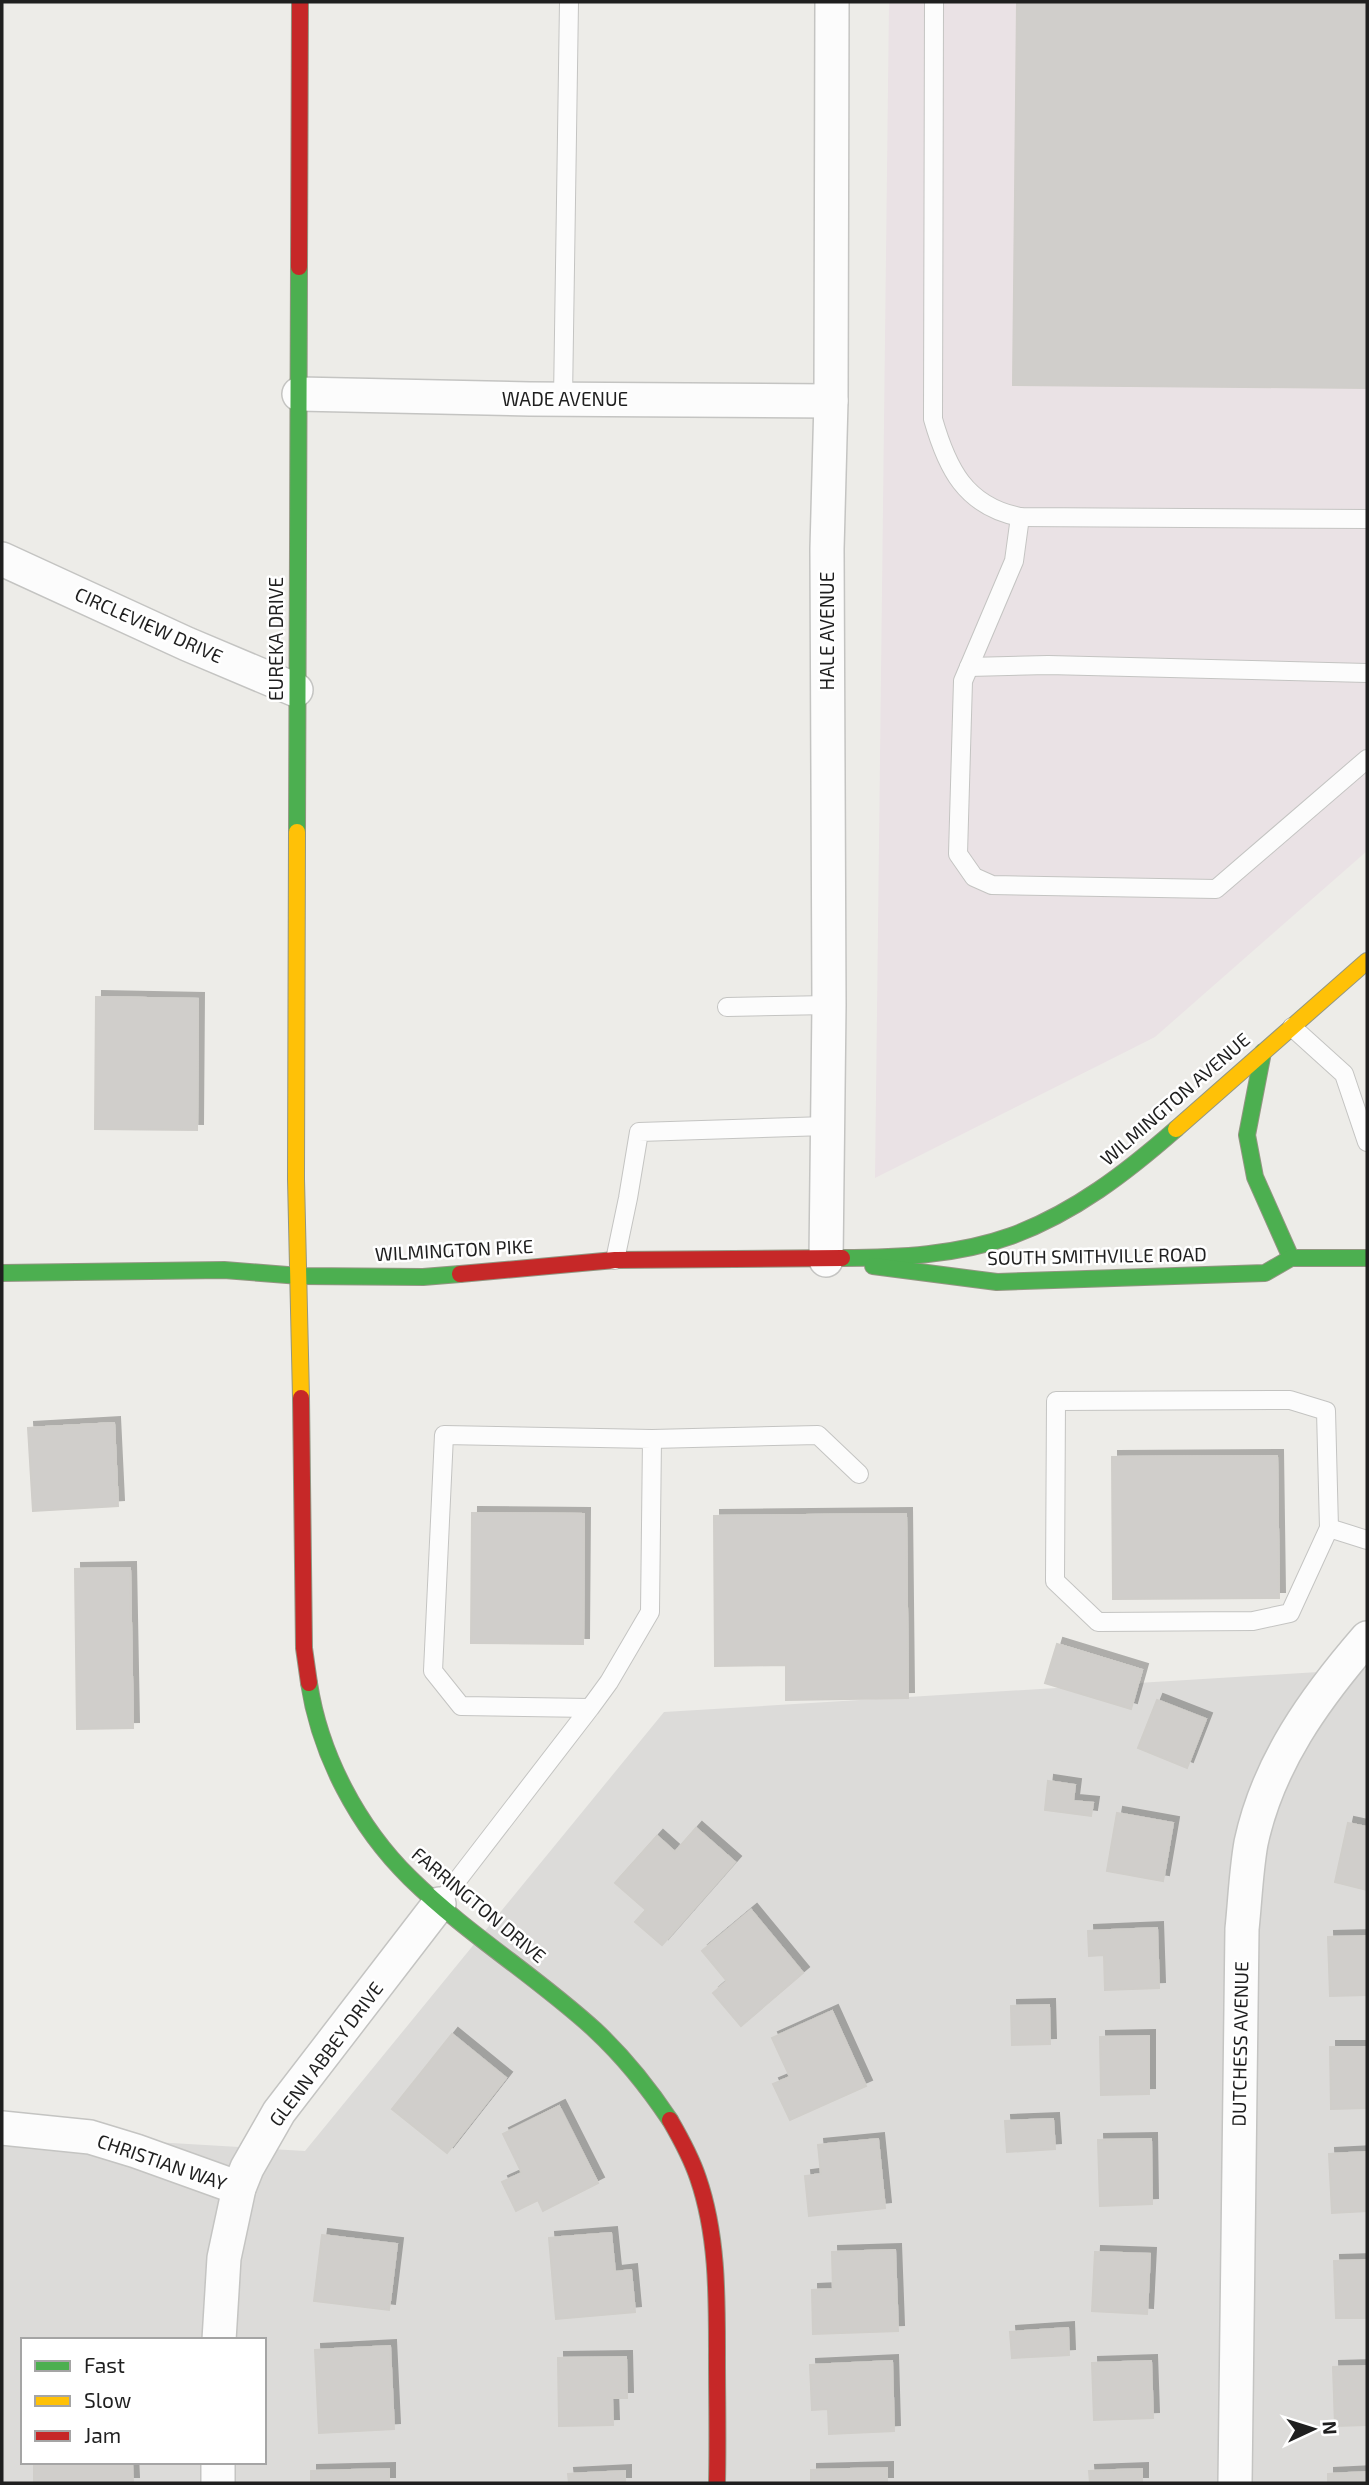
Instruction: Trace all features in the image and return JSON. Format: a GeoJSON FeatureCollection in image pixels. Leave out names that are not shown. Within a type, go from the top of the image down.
{"type":"FeatureCollection","features":[{"type":"Feature","properties":{"kind":"street","name":"EUREKA DRIVE"},"geometry":{"type":"LineString","coordinates":[[299,2],[296,1179],[300,1276]]}},
{"type":"Feature","properties":{"kind":"street","name":"HALE AVENUE"},"geometry":{"type":"LineString","coordinates":[[825,1259],[832,2]]}},
{"type":"Feature","properties":{"kind":"street","name":"WADE AVENUE"},"geometry":{"type":"LineString","coordinates":[[299,394],[831,401]]}},
{"type":"Feature","properties":{"kind":"street","name":"CIRCLEVIEW DRIVE"},"geometry":{"type":"LineString","coordinates":[[2,559],[187,644],[296,690]]}},
{"type":"Feature","properties":{"kind":"street","name":"WILMINGTON AVENUE"},"geometry":{"type":"LineString","coordinates":[[825,1259],[883,1258],[953,1250],[1012,1236],[1071,1208],[1130,1170],[1367,961]]}},
{"type":"Feature","properties":{"kind":"street"},"geometry":{"type":"LineString","coordinates":[[1264,1052],[1247,1135],[1255,1177],[1291,1258]]}},
{"type":"Feature","properties":{"kind":"street","name":"SOUTH SMITHVILLE ROAD"},"geometry":{"type":"LineString","coordinates":[[825,1259],[997,1282],[1265,1273],[1291,1258],[1367,1258]]}},
{"type":"Feature","properties":{"kind":"street","name":"WILMINGTON PIKE"},"geometry":{"type":"LineString","coordinates":[[2,1273],[225,1270],[300,1276],[423,1277],[615,1260],[825,1259]]}},
{"type":"Feature","properties":{"kind":"street","name":"FARRINGTON DRIVE"},"geometry":{"type":"LineString","coordinates":[[300,1276],[304,1648],[312,1703],[329,1759],[352,1802],[393,1860],[439,1904],[580,2014],[631,2064],[665,2110],[690,2155],[709,2213],[717,2276],[717,2483]]}},
{"type":"Feature","properties":{"kind":"street","name":"DUTCHESS AVENUE"},"geometry":{"type":"LineString","coordinates":[[1235,2483],[1242,1929],[1251,1843],[1269,1784],[1295,1731],[1329,1681],[1367,1638]]}},
{"type":"Feature","properties":{"kind":"street","name":"GLENN ABBEY DRIVE"},"geometry":{"type":"LineString","coordinates":[[219,2338],[224,2258],[239,2188],[279,2112],[439,1904]]}},
{"type":"Feature","properties":{"kind":"street","name":"CHRISTIAN WAY"},"geometry":{"type":"LineString","coordinates":[[2,2128],[90,2137],[239,2188]]}},
{"type":"Feature","properties":{"kind":"street"},"geometry":{"type":"LineString","coordinates":[[218,2464],[218,2483]]}},
{"type":"Feature","properties":{"kind":"lane"},"geometry":{"type":"LineString","coordinates":[[564,399],[569,2]]}},
{"type":"Feature","properties":{"kind":"lane"},"geometry":{"type":"LineString","coordinates":[[934,2],[933,419],[943,454],[959,482],[980,501],[1020,517],[1367,519]]}},
{"type":"Feature","properties":{"kind":"lane"},"geometry":{"type":"LineString","coordinates":[[1020,517],[1014,561],[963,681],[958,854],[974,877],[992,885],[1216,889],[1367,758]]}},
{"type":"Feature","properties":{"kind":"lane"},"geometry":{"type":"LineString","coordinates":[[969,667],[1048,665],[1367,673]]}},
{"type":"Feature","properties":{"kind":"lane"},"geometry":{"type":"LineString","coordinates":[[727,1007],[828,1005]]}},
{"type":"Feature","properties":{"kind":"lane"},"geometry":{"type":"LineString","coordinates":[[1292,1027],[1344,1074],[1367,1142]]}},
{"type":"Feature","properties":{"kind":"lane"},"geometry":{"type":"LineString","coordinates":[[615,1260],[639,1132],[826,1126]]}},
{"type":"Feature","properties":{"kind":"lane"},"geometry":{"type":"LineString","coordinates":[[1290,1399],[1326,1410],[1329,1528],[1290,1613],[1253,1621],[1098,1622],[1055,1581],[1056,1401],[1290,1399]]}},
{"type":"Feature","properties":{"kind":"lane"},"geometry":{"type":"LineString","coordinates":[[590,1708],[461,1706],[433,1671],[444,1435],[652,1439],[818,1435],[859,1474]]}},
{"type":"Feature","properties":{"kind":"lane"},"geometry":{"type":"LineString","coordinates":[[439,1904],[609,1682],[650,1612],[652,1439]]}},
{"type":"Feature","properties":{"kind":"lane"},"geometry":{"type":"LineString","coordinates":[[1329,1528],[1367,1540]]}},
{"type":"Feature","properties":{"kind":"shaded area"},"geometry":{"type":"Polygon","coordinates":[[[889,2],[1367,2],[1367,851],[1155,1037],[875,1178],[889,2]]]}},
{"type":"Feature","properties":{"kind":"shaded area"},"geometry":{"type":"Polygon","coordinates":[[[1367,1669],[1367,2483],[2,2483],[2,2133],[305,2151],[664,1712],[1367,1669]]]}},
{"type":"Feature","properties":{"kind":"building"},"geometry":{"type":"Polygon","coordinates":[[[1017,2],[1367,2],[1367,388],[1013,385],[1017,2]]]}},
{"type":"Feature","properties":{"kind":"building"},"geometry":{"type":"Polygon","coordinates":[[[96,997],[198,999],[197,1130],[95,1129],[96,997]]]}},
{"type":"Feature","properties":{"kind":"building"},"geometry":{"type":"Polygon","coordinates":[[[114,1423],[118,1506],[33,1511],[28,1428],[114,1423]]]}},
{"type":"Feature","properties":{"kind":"building"},"geometry":{"type":"Polygon","coordinates":[[[1277,1456],[1279,1598],[1113,1599],[1112,1457],[1277,1456]]]}},
{"type":"Feature","properties":{"kind":"building"},"geometry":{"type":"Polygon","coordinates":[[[472,1513],[584,1514],[583,1644],[471,1643],[472,1513]]]}},
{"type":"Feature","properties":{"kind":"building"},"geometry":{"type":"Polygon","coordinates":[[[906,1514],[908,1698],[786,1700],[786,1665],[715,1666],[714,1516],[906,1514]]]}},
{"type":"Feature","properties":{"kind":"building"},"geometry":{"type":"Polygon","coordinates":[[[130,1568],[133,1728],[77,1729],[75,1569],[130,1568]]]}},
{"type":"Feature","properties":{"kind":"building"},"geometry":{"type":"Polygon","coordinates":[[[1057,1644],[1142,1670],[1131,1709],[1045,1683],[1057,1644]]]}},
{"type":"Feature","properties":{"kind":"building"},"geometry":{"type":"Polygon","coordinates":[[[1157,1700],[1206,1719],[1187,1768],[1138,1748],[1157,1700]]]}},
{"type":"Feature","properties":{"kind":"building"},"geometry":{"type":"Polygon","coordinates":[[[1048,1781],[1075,1785],[1073,1801],[1093,1803],[1091,1816],[1045,1810],[1048,1781]]]}},
{"type":"Feature","properties":{"kind":"building"},"geometry":{"type":"Polygon","coordinates":[[[1117,1813],[1173,1823],[1163,1881],[1107,1871],[1117,1813]]]}},
{"type":"Feature","properties":{"kind":"building"},"geometry":{"type":"Polygon","coordinates":[[[1348,1823],[1367,1827],[1367,1890],[1335,1882],[1348,1823]]]}},
{"type":"Feature","properties":{"kind":"building"},"geometry":{"type":"Polygon","coordinates":[[[696,1828],[735,1862],[662,1945],[635,1922],[646,1910],[615,1883],[657,1836],[675,1852],[696,1828]]]}},
{"type":"Feature","properties":{"kind":"building"},"geometry":{"type":"Polygon","coordinates":[[[751,1910],[803,1973],[741,2026],[713,1993],[727,1981],[702,1951],[751,1910]]]}},
{"type":"Feature","properties":{"kind":"building"},"geometry":{"type":"Polygon","coordinates":[[[1157,1928],[1159,1988],[1105,1990],[1104,1955],[1089,1956],[1088,1931],[1157,1928]]]}},
{"type":"Feature","properties":{"kind":"building"},"geometry":{"type":"Polygon","coordinates":[[[1367,1936],[1367,1995],[1330,1996],[1328,1937],[1367,1936]]]}},
{"type":"Feature","properties":{"kind":"building"},"geometry":{"type":"Polygon","coordinates":[[[1049,2005],[1050,2044],[1012,2045],[1011,2006],[1049,2005]]]}},
{"type":"Feature","properties":{"kind":"building"},"geometry":{"type":"Polygon","coordinates":[[[832,2011],[866,2086],[790,2120],[773,2084],[790,2077],[772,2038],[832,2011]]]}},
{"type":"Feature","properties":{"kind":"building"},"geometry":{"type":"Polygon","coordinates":[[[452,2034],[506,2078],[447,2153],[392,2109],[452,2034]]]}},
{"type":"Feature","properties":{"kind":"building"},"geometry":{"type":"Polygon","coordinates":[[[1149,2036],[1149,2094],[1101,2095],[1100,2037],[1149,2036]]]}},
{"type":"Feature","properties":{"kind":"building"},"geometry":{"type":"Polygon","coordinates":[[[1330,2047],[1367,2047],[1367,2108],[1331,2109],[1330,2047]]]}},
{"type":"Feature","properties":{"kind":"building"},"geometry":{"type":"Polygon","coordinates":[[[559,2106],[598,2183],[543,2211],[538,2200],[516,2211],[502,2182],[522,2173],[503,2134],[559,2106]]]}},
{"type":"Feature","properties":{"kind":"building"},"geometry":{"type":"Polygon","coordinates":[[[1053,2119],[1055,2149],[1007,2152],[1005,2121],[1053,2119]]]}},
{"type":"Feature","properties":{"kind":"building"},"geometry":{"type":"Polygon","coordinates":[[[878,2139],[885,2208],[809,2216],[805,2176],[821,2174],[818,2145],[878,2139]]]}},
{"type":"Feature","properties":{"kind":"building"},"geometry":{"type":"Polygon","coordinates":[[[1151,2139],[1152,2204],[1100,2206],[1098,2140],[1151,2139]]]}},
{"type":"Feature","properties":{"kind":"building"},"geometry":{"type":"Polygon","coordinates":[[[1367,2152],[1367,2211],[1332,2213],[1329,2154],[1367,2152]]]}},
{"type":"Feature","properties":{"kind":"building"},"geometry":{"type":"Polygon","coordinates":[[[611,2233],[615,2272],[631,2270],[635,2312],[556,2319],[549,2238],[611,2233]]]}},
{"type":"Feature","properties":{"kind":"building"},"geometry":{"type":"Polygon","coordinates":[[[322,2235],[397,2244],[389,2310],[314,2301],[322,2235]]]}},
{"type":"Feature","properties":{"kind":"building"},"geometry":{"type":"Polygon","coordinates":[[[895,2250],[898,2331],[813,2334],[812,2290],[833,2289],[832,2252],[895,2250]]]}},
{"type":"Feature","properties":{"kind":"building"},"geometry":{"type":"Polygon","coordinates":[[[1095,2252],[1150,2254],[1147,2314],[1092,2311],[1095,2252]]]}},
{"type":"Feature","properties":{"kind":"building"},"geometry":{"type":"Polygon","coordinates":[[[1367,2260],[1367,2318],[1336,2318],[1334,2261],[1367,2260]]]}},
{"type":"Feature","properties":{"kind":"building"},"geometry":{"type":"Polygon","coordinates":[[[1068,2328],[1069,2355],[1012,2358],[1010,2332],[1068,2328]]]}},
{"type":"Feature","properties":{"kind":"building"},"geometry":{"type":"Polygon","coordinates":[[[390,2346],[394,2429],[319,2433],[315,2350],[390,2346]]]}},
{"type":"Feature","properties":{"kind":"building"},"geometry":{"type":"Polygon","coordinates":[[[626,2357],[627,2398],[612,2398],[613,2425],[559,2426],[558,2358],[626,2357]]]}},
{"type":"Feature","properties":{"kind":"building"},"geometry":{"type":"Polygon","coordinates":[[[892,2361],[894,2431],[829,2434],[828,2409],[812,2410],[810,2365],[892,2361]]]}},
{"type":"Feature","properties":{"kind":"building"},"geometry":{"type":"Polygon","coordinates":[[[1151,2361],[1153,2418],[1094,2420],[1092,2363],[1151,2361]]]}},
{"type":"Feature","properties":{"kind":"building"},"geometry":{"type":"Polygon","coordinates":[[[1367,2366],[1367,2425],[1335,2426],[1333,2367],[1367,2366]]]}},
{"type":"Feature","properties":{"kind":"building"},"geometry":{"type":"Polygon","coordinates":[[[34,2464],[132,2464],[133,2483],[34,2483],[34,2464]]]}},
{"type":"Feature","properties":{"kind":"building"},"geometry":{"type":"Polygon","coordinates":[[[887,2468],[887,2483],[811,2483],[811,2470],[887,2468]]]}},
{"type":"Feature","properties":{"kind":"building"},"geometry":{"type":"Polygon","coordinates":[[[389,2469],[389,2483],[311,2483],[311,2471],[389,2469]]]}},
{"type":"Feature","properties":{"kind":"building"},"geometry":{"type":"Polygon","coordinates":[[[1142,2469],[1142,2483],[1090,2483],[1089,2471],[1142,2469]]]}},
{"type":"Feature","properties":{"kind":"building"},"geometry":{"type":"Polygon","coordinates":[[[625,2471],[625,2483],[569,2483],[568,2474],[625,2471]]]}},
{"type":"Feature","properties":{"kind":"building"},"geometry":{"type":"Polygon","coordinates":[[[1367,2472],[1367,2483],[1328,2483],[1328,2474],[1367,2472]]]}},
{"type":"Feature","properties":{"kind":"traffic: fast"},"geometry":{"type":"LineString","coordinates":[[297,832],[299,267]]}},
{"type":"Feature","properties":{"kind":"traffic: fast"},"geometry":{"type":"LineString","coordinates":[[1263,1052],[1247,1135],[1255,1177],[1291,1258]]}},
{"type":"Feature","properties":{"kind":"traffic: fast"},"geometry":{"type":"LineString","coordinates":[[842,1258],[928,1254],[1011,1236],[1056,1216],[1099,1190],[1176,1129]]}},
{"type":"Feature","properties":{"kind":"traffic: fast"},"geometry":{"type":"LineString","coordinates":[[873,1266],[997,1282],[1265,1273],[1291,1258],[1367,1258]]}},
{"type":"Feature","properties":{"kind":"traffic: fast"},"geometry":{"type":"LineString","coordinates":[[2,1273],[224,1270],[300,1276],[423,1277],[460,1274]]}},
{"type":"Feature","properties":{"kind":"traffic: fast"},"geometry":{"type":"LineString","coordinates":[[309,1683],[314,1710],[332,1763],[358,1813],[391,1858],[455,1918],[595,2030],[635,2073],[670,2120]]}},
{"type":"Feature","properties":{"kind":"traffic: slow"},"geometry":{"type":"LineString","coordinates":[[297,832],[296,1179],[301,1398]]}},
{"type":"Feature","properties":{"kind":"traffic: slow"},"geometry":{"type":"LineString","coordinates":[[1176,1129],[1367,961]]}},
{"type":"Feature","properties":{"kind":"traffic: jam"},"geometry":{"type":"LineString","coordinates":[[299,267],[300,2]]}},
{"type":"Feature","properties":{"kind":"traffic: jam"},"geometry":{"type":"LineString","coordinates":[[460,1274],[615,1260],[842,1258]]}},
{"type":"Feature","properties":{"kind":"traffic: jam"},"geometry":{"type":"LineString","coordinates":[[301,1398],[304,1648],[309,1683]]}},
{"type":"Feature","properties":{"kind":"traffic: jam"},"geometry":{"type":"LineString","coordinates":[[670,2120],[686,2148],[698,2178],[713,2245],[717,2314],[717,2483]]}}]}
